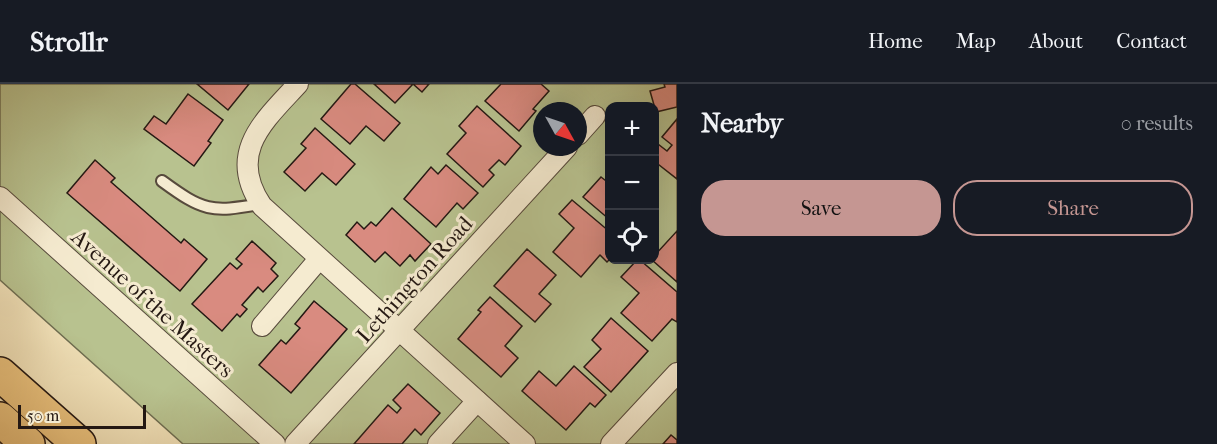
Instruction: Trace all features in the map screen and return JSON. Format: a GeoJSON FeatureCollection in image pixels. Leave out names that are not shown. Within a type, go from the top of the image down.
{"type":"FeatureCollection","features":[{"type":"Feature","properties":{"kind":"highway"},"geometry":{"type":"LineString","coordinates":[[0,374],[79,444]]}},
{"type":"Feature","properties":{"kind":"highway"},"geometry":{"type":"LineString","coordinates":[[0,418],[28,444]]}},
{"type":"Feature","properties":{"kind":"street"},"geometry":{"type":"LineString","coordinates":[[298,84],[265,120],[252,141],[248,172],[250,185],[260,204],[525,444]]}},
{"type":"Feature","properties":{"kind":"street"},"geometry":{"type":"LineString","coordinates":[[587,126],[596,116]]}},
{"type":"Feature","properties":{"kind":"street","name":"Lethington Road"},"geometry":{"type":"LineString","coordinates":[[295,444],[559,156]]}},
{"type":"Feature","properties":{"kind":"street","name":"Avenue of the Masters"},"geometry":{"type":"LineString","coordinates":[[0,196],[275,444]]}},
{"type":"Feature","properties":{"kind":"street"},"geometry":{"type":"LineString","coordinates":[[261,326],[319,259]]}},
{"type":"Feature","properties":{"kind":"street"},"geometry":{"type":"LineString","coordinates":[[611,444],[677,373]]}},
{"type":"Feature","properties":{"kind":"street"},"geometry":{"type":"LineString","coordinates":[[438,444],[477,401]]}},
{"type":"Feature","properties":{"kind":"lane"},"geometry":{"type":"LineString","coordinates":[[162,181],[201,207],[219,210],[260,204]]}},
{"type":"Feature","properties":{"kind":"green space"},"geometry":{"type":"Polygon","coordinates":[[[0,84],[677,84],[677,444],[183,444],[0,280],[0,84]]]}},
{"type":"Feature","properties":{"kind":"building"},"geometry":{"type":"Polygon","coordinates":[[[197,84],[249,84],[228,110],[197,84]]]}},
{"type":"Feature","properties":{"kind":"building"},"geometry":{"type":"Polygon","coordinates":[[[351,84],[355,84],[400,123],[384,141],[366,126],[350,144],[321,119],[351,84]]]}},
{"type":"Feature","properties":{"kind":"building"},"geometry":{"type":"Polygon","coordinates":[[[374,84],[413,84],[395,103],[374,84]]]}},
{"type":"Feature","properties":{"kind":"building"},"geometry":{"type":"Polygon","coordinates":[[[413,84],[429,84],[422,92],[413,84]]]}},
{"type":"Feature","properties":{"kind":"building"},"geometry":{"type":"Polygon","coordinates":[[[501,84],[541,84],[549,91],[539,102],[533,102],[533,115],[519,131],[485,101],[501,84]]]}},
{"type":"Feature","properties":{"kind":"building"},"geometry":{"type":"Polygon","coordinates":[[[664,84],[677,84],[677,107],[659,111],[659,102],[653,102],[650,91],[665,87],[664,84]]]}},
{"type":"Feature","properties":{"kind":"building"},"geometry":{"type":"Polygon","coordinates":[[[188,94],[223,120],[208,141],[211,143],[194,166],[144,129],[154,116],[166,124],[188,94]]]}},
{"type":"Feature","properties":{"kind":"building"},"geometry":{"type":"Polygon","coordinates":[[[477,106],[521,146],[505,165],[499,160],[489,170],[494,175],[483,187],[447,154],[466,133],[459,126],[477,106]]]}},
{"type":"Feature","properties":{"kind":"building"},"geometry":{"type":"Polygon","coordinates":[[[677,119],[677,179],[659,165],[659,145],[667,151],[672,145],[662,137],[677,119]]]}},
{"type":"Feature","properties":{"kind":"building"},"geometry":{"type":"Polygon","coordinates":[[[315,128],[355,164],[336,185],[322,173],[305,191],[284,172],[306,148],[301,144],[315,128]]]}},
{"type":"Feature","properties":{"kind":"building"},"geometry":{"type":"Polygon","coordinates":[[[95,160],[115,178],[111,182],[181,243],[184,239],[207,259],[180,291],[67,193],[95,160]]]}},
{"type":"Feature","properties":{"kind":"building"},"geometry":{"type":"Polygon","coordinates":[[[446,165],[478,193],[463,209],[457,203],[436,227],[404,199],[431,167],[438,174],[446,165]]]}},
{"type":"Feature","properties":{"kind":"building"},"geometry":{"type":"Polygon","coordinates":[[[601,177],[605,180],[605,216],[583,197],[601,177]]]}},
{"type":"Feature","properties":{"kind":"building"},"geometry":{"type":"Polygon","coordinates":[[[572,200],[605,228],[605,260],[600,255],[581,277],[553,252],[574,228],[559,214],[572,200]]]}},
{"type":"Feature","properties":{"kind":"building"},"geometry":{"type":"Polygon","coordinates":[[[392,208],[431,244],[415,261],[410,255],[400,266],[385,252],[375,262],[346,235],[357,222],[364,229],[371,222],[376,226],[392,208]]]}},
{"type":"Feature","properties":{"kind":"building"},"geometry":{"type":"Polygon","coordinates":[[[677,231],[677,282],[657,264],[659,264],[659,251],[677,231]]]}},
{"type":"Feature","properties":{"kind":"building"},"geometry":{"type":"Polygon","coordinates":[[[252,241],[276,263],[271,269],[278,276],[263,292],[258,287],[242,305],[247,309],[240,317],[237,314],[222,331],[192,304],[230,263],[237,269],[242,264],[236,259],[252,241]]]}},
{"type":"Feature","properties":{"kind":"building"},"geometry":{"type":"Polygon","coordinates":[[[527,249],[556,275],[539,294],[551,304],[535,322],[494,286],[527,249]]]}},
{"type":"Feature","properties":{"kind":"building"},"geometry":{"type":"Polygon","coordinates":[[[633,264],[645,264],[677,292],[677,322],[672,319],[652,341],[621,313],[639,293],[621,277],[633,264]]]}},
{"type":"Feature","properties":{"kind":"building"},"geometry":{"type":"Polygon","coordinates":[[[490,297],[522,326],[505,346],[518,358],[501,377],[458,339],[481,312],[478,310],[490,297]]]}},
{"type":"Feature","properties":{"kind":"building"},"geometry":{"type":"Polygon","coordinates":[[[314,301],[347,329],[291,393],[259,365],[281,340],[286,344],[300,328],[295,324],[314,301]]]}},
{"type":"Feature","properties":{"kind":"building"},"geometry":{"type":"Polygon","coordinates":[[[611,318],[648,351],[611,392],[584,367],[601,349],[592,340],[611,318]]]}},
{"type":"Feature","properties":{"kind":"building"},"geometry":{"type":"Polygon","coordinates":[[[574,366],[606,395],[595,407],[590,403],[566,430],[522,391],[539,371],[556,386],[574,366]]]}},
{"type":"Feature","properties":{"kind":"building"},"geometry":{"type":"Polygon","coordinates":[[[408,384],[440,413],[421,435],[415,429],[402,444],[354,444],[388,405],[397,413],[401,408],[393,400],[408,384]]]}},
{"type":"Feature","properties":{"kind":"building"},"geometry":{"type":"Polygon","coordinates":[[[671,435],[677,440],[677,444],[663,444],[671,435]]]}}]}
